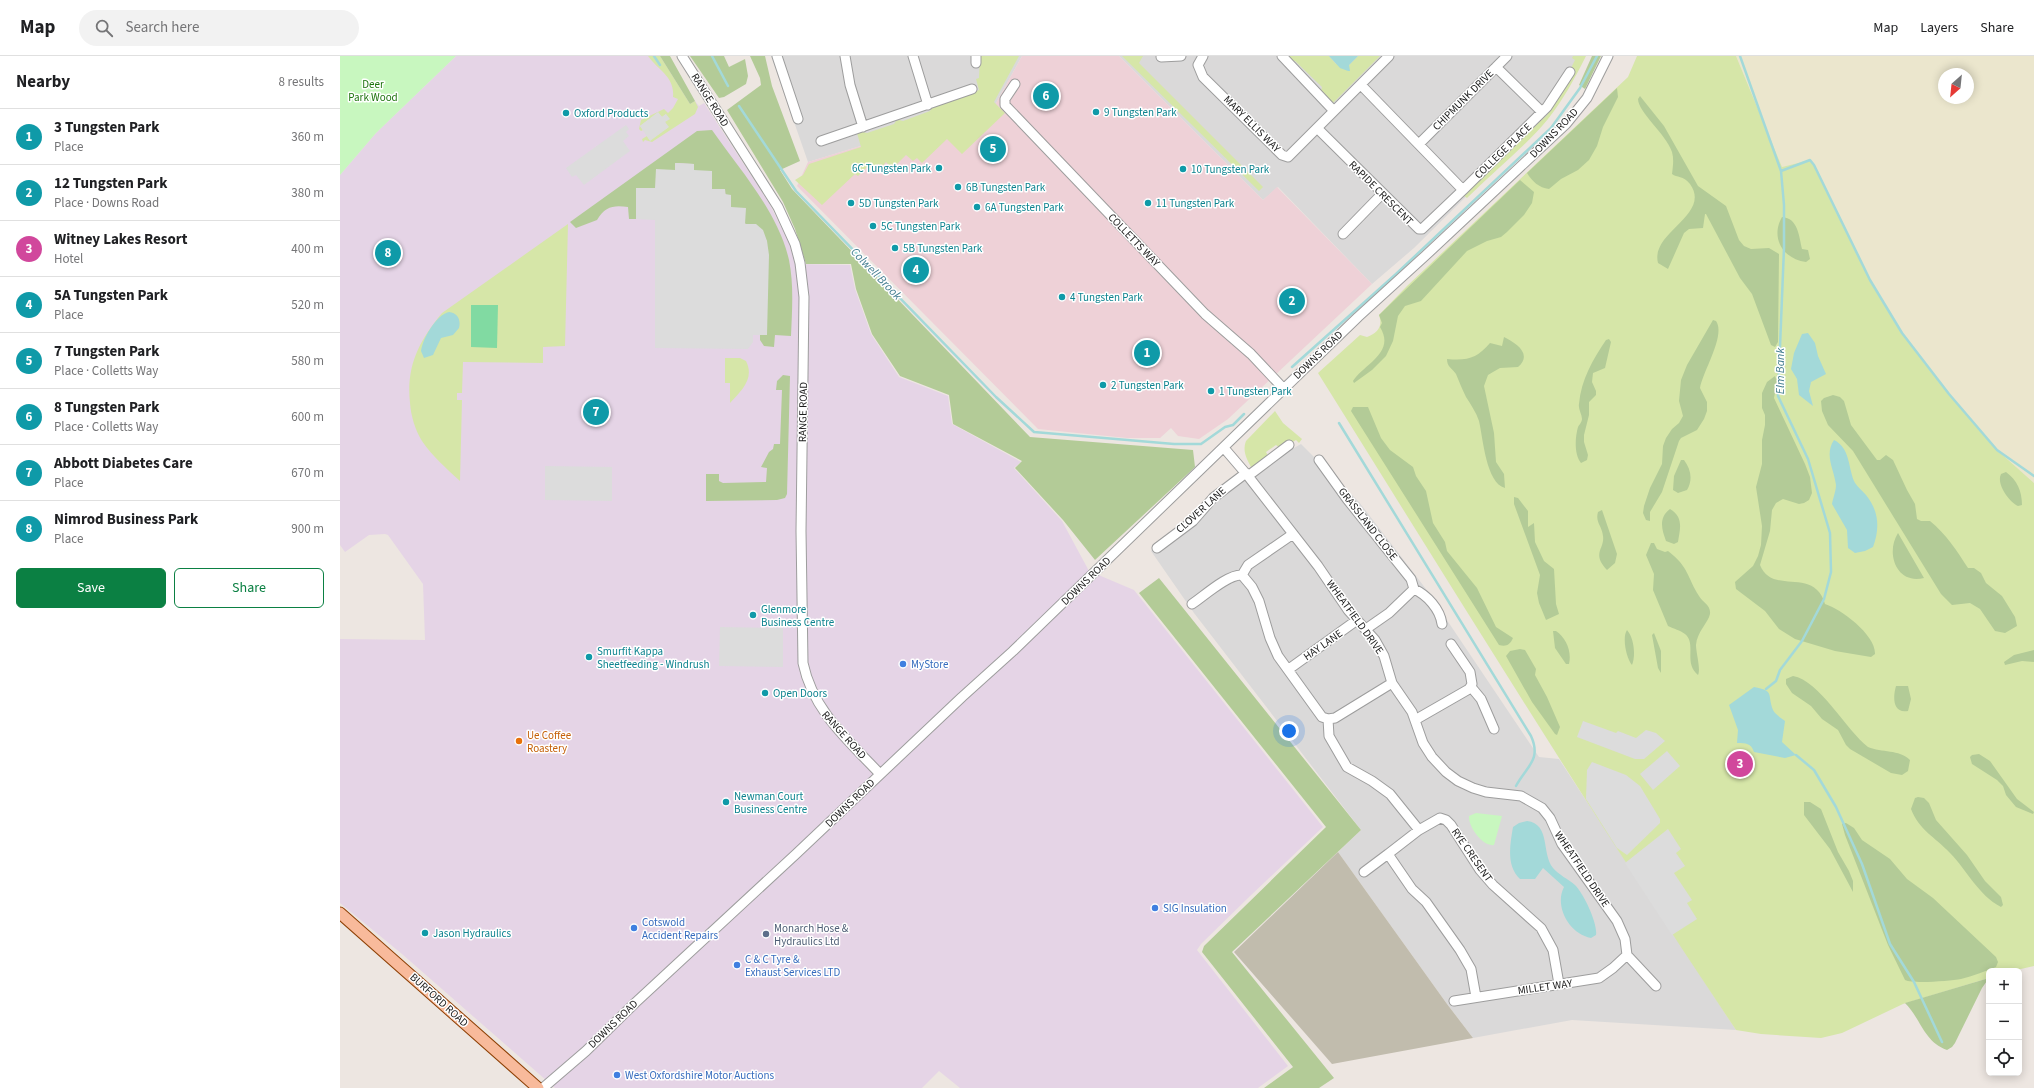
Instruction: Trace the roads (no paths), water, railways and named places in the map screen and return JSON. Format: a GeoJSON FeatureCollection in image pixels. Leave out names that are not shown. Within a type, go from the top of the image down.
{"type":"FeatureCollection","features":[{"type":"Feature","properties":{"kind":"main road","name":"BURFORD ROAD"},"geometry":{"type":"LineString","coordinates":[[340,913],[538,1088]]}},
{"type":"Feature","properties":{"kind":"street","name":"RANGE ROAD"},"geometry":{"type":"LineString","coordinates":[[682,56],[778,207],[795,244],[800,264],[804,297],[801,532],[803,663],[806,679],[822,710],[880,774]]}},
{"type":"Feature","properties":{"kind":"street"},"geometry":{"type":"LineString","coordinates":[[776,56],[798,119]]}},
{"type":"Feature","properties":{"kind":"street"},"geometry":{"type":"LineString","coordinates":[[845,56],[850,85],[863,127]]}},
{"type":"Feature","properties":{"kind":"street"},"geometry":{"type":"LineString","coordinates":[[913,56],[928,105]]}},
{"type":"Feature","properties":{"kind":"street"},"geometry":{"type":"LineString","coordinates":[[1161,57],[1181,56]]}},
{"type":"Feature","properties":{"kind":"street","name":"MARY ELLIS WAY"},"geometry":{"type":"LineString","coordinates":[[1202,56],[1198,65],[1203,77],[1285,157],[1292,154],[1389,56]]}},
{"type":"Feature","properties":{"kind":"street"},"geometry":{"type":"LineString","coordinates":[[1282,56],[1334,111]]}},
{"type":"Feature","properties":{"kind":"street","name":"CHIPMUNK DRIVE"},"geometry":{"type":"LineString","coordinates":[[1419,144],[1507,56]]}},
{"type":"Feature","properties":{"kind":"street","name":"DOWNS ROAD"},"geometry":{"type":"LineString","coordinates":[[543,1088],[586,1051],[635,1003],[1013,651],[1224,448],[1283,388],[1566,124],[1587,98],[1608,56]]}},
{"type":"Feature","properties":{"kind":"street"},"geometry":{"type":"LineString","coordinates":[[1496,67],[1542,112]]}},
{"type":"Feature","properties":{"kind":"street","name":"COLLEGE PLACE"},"geometry":{"type":"LineString","coordinates":[[1463,190],[1542,112],[1570,72]]}},
{"type":"Feature","properties":{"kind":"street","name":"COLLETTS WAY"},"geometry":{"type":"LineString","coordinates":[[1015,84],[1005,99],[1005,105],[1205,314],[1251,354],[1283,388]]}},
{"type":"Feature","properties":{"kind":"street"},"geometry":{"type":"LineString","coordinates":[[1361,85],[1463,190]]}},
{"type":"Feature","properties":{"kind":"street"},"geometry":{"type":"LineString","coordinates":[[821,141],[972,89]]}},
{"type":"Feature","properties":{"kind":"street","name":"RAPIDE CRESCENT"},"geometry":{"type":"LineString","coordinates":[[1317,128],[1419,229],[1422,229],[1463,190]]}},
{"type":"Feature","properties":{"kind":"street"},"geometry":{"type":"LineString","coordinates":[[1342,234],[1382,194]]}},
{"type":"Feature","properties":{"kind":"street","name":"CLOVER LANE"},"geometry":{"type":"LineString","coordinates":[[1157,548],[1194,521],[1213,498],[1289,444]]}},
{"type":"Feature","properties":{"kind":"street","name":"WHEATFIELD DRIVE"},"geometry":{"type":"LineString","coordinates":[[1224,448],[1247,474],[1382,651],[1392,683],[1410,707],[1423,743],[1432,757],[1458,782],[1486,792],[1521,796],[1542,808],[1550,818],[1562,844],[1617,921],[1625,940],[1627,954],[1656,986]]}},
{"type":"Feature","properties":{"kind":"street","name":"GRASSLAND CLOSE"},"geometry":{"type":"LineString","coordinates":[[1319,460],[1350,503],[1411,579],[1414,589],[1422,593],[1429,600],[1439,615],[1442,624]]}},
{"type":"Feature","properties":{"kind":"street"},"geometry":{"type":"LineString","coordinates":[[1242,575],[1248,565],[1293,534]]}},
{"type":"Feature","properties":{"kind":"street"},"geometry":{"type":"LineString","coordinates":[[1192,604],[1228,578],[1242,575]]}},
{"type":"Feature","properties":{"kind":"street"},"geometry":{"type":"LineString","coordinates":[[1242,575],[1252,587],[1259,601],[1273,647],[1319,713],[1328,719],[1335,718],[1392,683]]}},
{"type":"Feature","properties":{"kind":"street"},"geometry":{"type":"LineString","coordinates":[[1366,629],[1389,613],[1414,589]]}},
{"type":"Feature","properties":{"kind":"street","name":"HAY LANE"},"geometry":{"type":"LineString","coordinates":[[1289,670],[1357,620]]}},
{"type":"Feature","properties":{"kind":"street"},"geometry":{"type":"LineString","coordinates":[[1451,644],[1470,672],[1472,678],[1471,687],[1481,699],[1494,728]]}},
{"type":"Feature","properties":{"kind":"street"},"geometry":{"type":"LineString","coordinates":[[1415,720],[1471,687]]}},
{"type":"Feature","properties":{"kind":"street"},"geometry":{"type":"LineString","coordinates":[[1328,719],[1329,736],[1347,767],[1372,781],[1390,794],[1419,830]]}},
{"type":"Feature","properties":{"kind":"street","name":"RYE CRESENT"},"geometry":{"type":"LineString","coordinates":[[1364,872],[1419,830],[1440,818],[1446,820],[1451,825],[1480,870],[1493,885],[1541,928],[1553,950],[1559,984]]}},
{"type":"Feature","properties":{"kind":"street"},"geometry":{"type":"LineString","coordinates":[[1388,854],[1408,883],[1426,902],[1460,950],[1471,969],[1476,997]]}},
{"type":"Feature","properties":{"kind":"street","name":"MILLET WAY"},"geometry":{"type":"LineString","coordinates":[[1454,1001],[1599,978],[1627,954]]}},
{"type":"Feature","properties":{"kind":"water"},"geometry":{"type":"Polygon","coordinates":[[[1329,56],[1358,56],[1349,65],[1350,71],[1348,71],[1340,68],[1329,56]]]}},
{"type":"Feature","properties":{"kind":"water"},"geometry":{"type":"Polygon","coordinates":[[[449,312],[457,315],[460,322],[459,328],[453,335],[441,338],[433,355],[424,358],[421,351],[427,334],[439,318],[449,312]]]}},
{"type":"Feature","properties":{"kind":"water"},"geometry":{"type":"Polygon","coordinates":[[[1808,333],[1815,343],[1818,356],[1826,374],[1811,382],[1809,391],[1813,406],[1799,395],[1797,379],[1791,369],[1794,353],[1802,334],[1808,333]]]}},
{"type":"Feature","properties":{"kind":"water"},"geometry":{"type":"Polygon","coordinates":[[[1834,440],[1839,443],[1846,453],[1856,485],[1866,495],[1876,513],[1877,533],[1873,547],[1865,551],[1855,553],[1848,548],[1847,530],[1832,504],[1836,485],[1830,462],[1830,451],[1834,440]]]}},
{"type":"Feature","properties":{"kind":"water"},"geometry":{"type":"Polygon","coordinates":[[[1754,687],[1761,688],[1768,692],[1773,710],[1785,721],[1782,742],[1796,755],[1785,758],[1754,752],[1748,744],[1737,743],[1738,730],[1729,705],[1754,687]]]}},
{"type":"Feature","properties":{"kind":"water"},"geometry":{"type":"Polygon","coordinates":[[[1527,821],[1535,823],[1543,833],[1549,862],[1553,868],[1579,889],[1595,924],[1596,935],[1591,938],[1576,931],[1570,925],[1562,910],[1561,894],[1564,887],[1543,868],[1535,879],[1520,879],[1516,874],[1510,855],[1513,827],[1519,823],[1527,821]]]}},
{"type":"Feature","properties":{"kind":"waterway"},"geometry":{"type":"LineString","coordinates":[[654,56],[660,65]]}},
{"type":"Feature","properties":{"kind":"waterway","name":"Colwell Brook"},"geometry":{"type":"LineString","coordinates":[[712,56],[728,86]]}},
{"type":"Feature","properties":{"kind":"waterway"},"geometry":{"type":"LineString","coordinates":[[1292,367],[1396,274],[1551,128],[1580,88],[1597,56]]}},
{"type":"Feature","properties":{"kind":"waterway","name":"Elm Bank"},"geometry":{"type":"LineString","coordinates":[[1740,56],[1781,171],[1784,205],[1784,248],[1778,396],[1808,459],[1830,533],[1831,572],[1824,599],[1802,641],[1780,670],[1776,681],[1766,689]]}},
{"type":"Feature","properties":{"kind":"waterway","name":"Colwell Brook"},"geometry":{"type":"LineString","coordinates":[[739,106],[796,191],[996,397],[1034,432],[1174,444],[1201,444],[1225,427],[1233,425],[1244,414]]}},
{"type":"Feature","properties":{"kind":"waterway"},"geometry":{"type":"LineString","coordinates":[[1781,171],[1810,160],[1814,165],[1870,280],[1902,333],[1949,394],[1997,450],[2034,476]]}},
{"type":"Feature","properties":{"kind":"waterway"},"geometry":{"type":"LineString","coordinates":[[1339,423],[1531,736],[1534,744],[1534,757],[1516,786]]}},
{"type":"Feature","properties":{"kind":"waterway"},"geometry":{"type":"LineString","coordinates":[[1796,755],[1814,770],[1836,807],[1862,864],[1890,944],[1914,982],[1942,1042]]}},
{"type":"Feature","properties":{"kind":"place","name":"8 Tungsten Park"},"geometry":{"type":"Point","coordinates":[1046,96]}},
{"type":"Feature","properties":{"kind":"place","name":"9 Tungsten Park"},"geometry":{"type":"Point","coordinates":[1096,112]}},
{"type":"Feature","properties":{"kind":"place","name":"Oxford Products"},"geometry":{"type":"Point","coordinates":[566,113]}},
{"type":"Feature","properties":{"kind":"place","name":"7 Tungsten Park"},"geometry":{"type":"Point","coordinates":[993,149]}},
{"type":"Feature","properties":{"kind":"place","name":"6C Tungsten Park"},"geometry":{"type":"Point","coordinates":[939,168]}},
{"type":"Feature","properties":{"kind":"place","name":"10 Tungsten Park"},"geometry":{"type":"Point","coordinates":[1183,169]}},
{"type":"Feature","properties":{"kind":"place","name":"6B Tungsten Park"},"geometry":{"type":"Point","coordinates":[958,187]}},
{"type":"Feature","properties":{"kind":"place","name":"5D Tungsten Park"},"geometry":{"type":"Point","coordinates":[851,203]}},
{"type":"Feature","properties":{"kind":"place","name":"11 Tungsten Park"},"geometry":{"type":"Point","coordinates":[1148,203]}},
{"type":"Feature","properties":{"kind":"place","name":"6A Tungsten Park"},"geometry":{"type":"Point","coordinates":[977,207]}},
{"type":"Feature","properties":{"kind":"place","name":"5C Tungsten Park"},"geometry":{"type":"Point","coordinates":[873,226]}},
{"type":"Feature","properties":{"kind":"place","name":"5B Tungsten Park"},"geometry":{"type":"Point","coordinates":[895,248]}},
{"type":"Feature","properties":{"kind":"place","name":"Nimrod Business Park"},"geometry":{"type":"Point","coordinates":[388,253]}},
{"type":"Feature","properties":{"kind":"place","name":"5A Tungsten Park"},"geometry":{"type":"Point","coordinates":[916,270]}},
{"type":"Feature","properties":{"kind":"place","name":"4 Tungsten Park"},"geometry":{"type":"Point","coordinates":[1062,297]}},
{"type":"Feature","properties":{"kind":"place","name":"12 Tungsten Park"},"geometry":{"type":"Point","coordinates":[1292,301]}},
{"type":"Feature","properties":{"kind":"place","name":"3 Tungsten Park"},"geometry":{"type":"Point","coordinates":[1147,353]}},
{"type":"Feature","properties":{"kind":"place","name":"2 Tungsten Park"},"geometry":{"type":"Point","coordinates":[1103,385]}},
{"type":"Feature","properties":{"kind":"place","name":"1 Tungsten Park"},"geometry":{"type":"Point","coordinates":[1211,391]}},
{"type":"Feature","properties":{"kind":"place","name":"Abbott Diabetes Care"},"geometry":{"type":"Point","coordinates":[596,412]}},
{"type":"Feature","properties":{"kind":"place","name":"Glenmore Business Centre"},"geometry":{"type":"Point","coordinates":[753,615]}},
{"type":"Feature","properties":{"kind":"place","name":"Smurfit Kappa Sheetfeeding - Windrush"},"geometry":{"type":"Point","coordinates":[589,657]}},
{"type":"Feature","properties":{"kind":"place","name":"MyStore"},"geometry":{"type":"Point","coordinates":[903,664]}},
{"type":"Feature","properties":{"kind":"place","name":"Open Doors"},"geometry":{"type":"Point","coordinates":[765,693]}},
{"type":"Feature","properties":{"kind":"place","name":"Ue Coffee Roastery"},"geometry":{"type":"Point","coordinates":[519,741]}},
{"type":"Feature","properties":{"kind":"place","name":"Witney Lakes Resort"},"geometry":{"type":"Point","coordinates":[1740,764]}},
{"type":"Feature","properties":{"kind":"place","name":"Newman Court Business Centre"},"geometry":{"type":"Point","coordinates":[726,802]}},
{"type":"Feature","properties":{"kind":"place","name":"SIG Insulation"},"geometry":{"type":"Point","coordinates":[1155,908]}},
{"type":"Feature","properties":{"kind":"place","name":"Cotswold Accident Repairs"},"geometry":{"type":"Point","coordinates":[634,928]}},
{"type":"Feature","properties":{"kind":"place","name":"Jason Hydraulics"},"geometry":{"type":"Point","coordinates":[425,933]}},
{"type":"Feature","properties":{"kind":"place","name":"Monarch Hose & Hydraulics Ltd"},"geometry":{"type":"Point","coordinates":[766,934]}},
{"type":"Feature","properties":{"kind":"place","name":"C & C Tyre & Exhaust Services LTD"},"geometry":{"type":"Point","coordinates":[737,965]}},
{"type":"Feature","properties":{"kind":"place","name":"West Oxfordshire Motor Auctions"},"geometry":{"type":"Point","coordinates":[617,1075]}},
{"type":"Feature","properties":{"kind":"park label","name":"Deer Park Wood"},"geometry":{"type":"Point","coordinates":[373,90]}}]}
